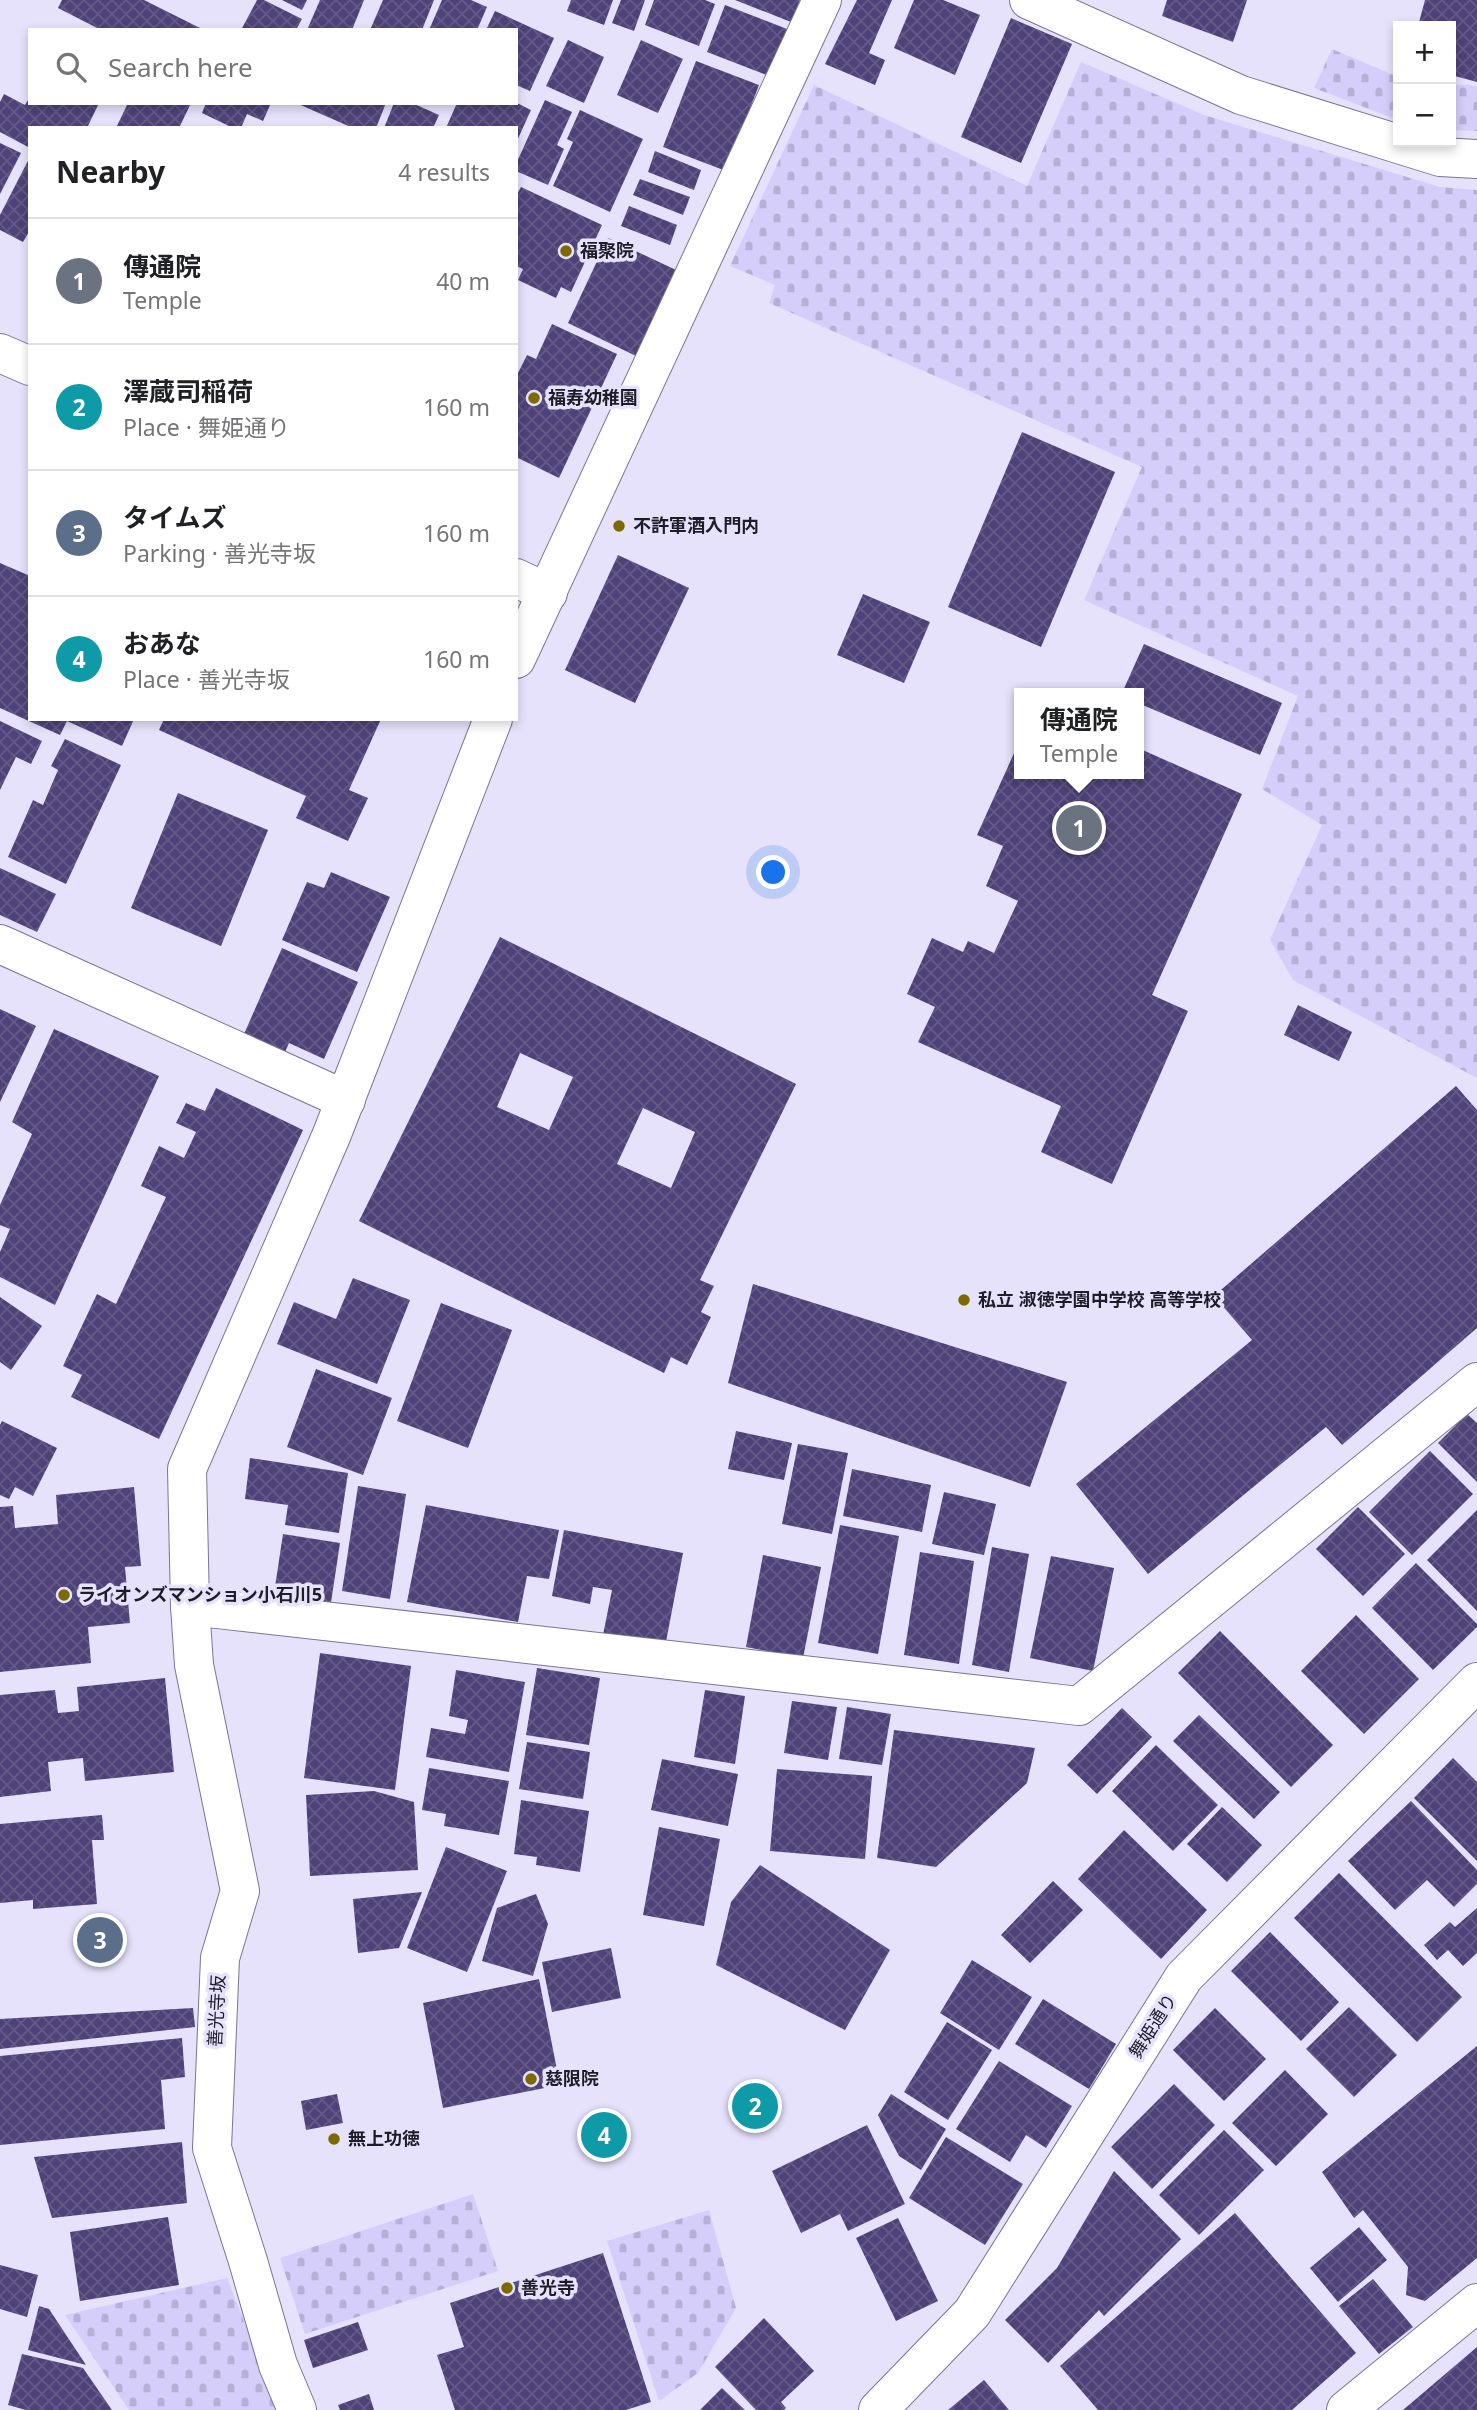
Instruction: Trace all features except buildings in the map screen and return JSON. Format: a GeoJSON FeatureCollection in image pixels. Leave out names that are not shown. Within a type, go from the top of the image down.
{"type":"FeatureCollection","features":[{"type":"Feature","properties":{"kind":"street"},"geometry":{"type":"LineString","coordinates":[[518,650],[532,586],[822,0]]}},
{"type":"Feature","properties":{"kind":"street"},"geometry":{"type":"LineString","coordinates":[[1030,0],[1241,95],[1440,157],[1477,159]]}},
{"type":"Feature","properties":{"kind":"street"},"geometry":{"type":"LineString","coordinates":[[0,353],[28,365]]}},
{"type":"Feature","properties":{"kind":"street","name":"善光寺坂"},"geometry":{"type":"LineString","coordinates":[[297,2410],[278,2365],[212,2148],[220,1958],[240,1891],[194,1665],[187,1469],[345,1100],[492,721]]}},
{"type":"Feature","properties":{"kind":"street"},"geometry":{"type":"LineString","coordinates":[[0,944],[345,1100]]}},
{"type":"Feature","properties":{"kind":"street"},"geometry":{"type":"LineString","coordinates":[[190,1606],[1079,1706],[1477,1382]]}},
{"type":"Feature","properties":{"kind":"street","name":"舞姫通り"},"geometry":{"type":"LineString","coordinates":[[878,2410],[972,2313],[1184,1977],[1477,1682]]}},
{"type":"Feature","properties":{"kind":"street"},"geometry":{"type":"LineString","coordinates":[[1346,2410],[1477,2303]]}},
{"type":"Feature","properties":{"kind":"green space"},"geometry":{"type":"Polygon","coordinates":[[[1332,49],[1393,75],[1393,118],[1314,88],[1332,49]]]}},
{"type":"Feature","properties":{"kind":"green space"},"geometry":{"type":"Polygon","coordinates":[[[1081,62],[1204,115],[1440,187],[1477,190],[1477,1078],[1293,980],[1270,940],[1322,825],[1262,789],[1298,696],[1084,600],[1142,467],[769,303],[775,285],[730,266],[814,85],[1027,186],[1081,62]]]}},
{"type":"Feature","properties":{"kind":"green space"},"geometry":{"type":"Polygon","coordinates":[[[1456,84],[1477,86],[1477,131],[1456,130],[1456,84]]]}},
{"type":"Feature","properties":{"kind":"green space"},"geometry":{"type":"Polygon","coordinates":[[[473,2194],[498,2271],[305,2334],[280,2258],[473,2194]]]}},
{"type":"Feature","properties":{"kind":"green space"},"geometry":{"type":"Polygon","coordinates":[[[709,2210],[736,2308],[698,2373],[659,2401],[607,2241],[709,2210]]]}},
{"type":"Feature","properties":{"kind":"green space"},"geometry":{"type":"Polygon","coordinates":[[[227,2278],[279,2410],[129,2410],[65,2315],[227,2278]]]}},
{"type":"Feature","properties":{"kind":"place","name":"福聚院"},"geometry":{"type":"Point","coordinates":[566,251]}},
{"type":"Feature","properties":{"kind":"place","name":"福寿幼稚園"},"geometry":{"type":"Point","coordinates":[534,398]}},
{"type":"Feature","properties":{"kind":"place","name":"不許軍酒入門内"},"geometry":{"type":"Point","coordinates":[619,526]}},
{"type":"Feature","properties":{"kind":"place","name":"傳通院"},"geometry":{"type":"Point","coordinates":[1079,828]}},
{"type":"Feature","properties":{"kind":"place","name":"私立 淑徳学園中学校 高等学校"},"geometry":{"type":"Point","coordinates":[964,1300]}},
{"type":"Feature","properties":{"kind":"place","name":"ライオンズマンション小石川5"},"geometry":{"type":"Point","coordinates":[64,1595]}},
{"type":"Feature","properties":{"kind":"place","name":"タイムズ"},"geometry":{"type":"Point","coordinates":[100,1940]}},
{"type":"Feature","properties":{"kind":"place","name":"慈限院"},"geometry":{"type":"Point","coordinates":[531,2079]}},
{"type":"Feature","properties":{"kind":"place","name":"澤蔵司稲荷"},"geometry":{"type":"Point","coordinates":[755,2106]}},
{"type":"Feature","properties":{"kind":"place","name":"おあな"},"geometry":{"type":"Point","coordinates":[604,2135]}},
{"type":"Feature","properties":{"kind":"place","name":"無上功徳"},"geometry":{"type":"Point","coordinates":[334,2139]}},
{"type":"Feature","properties":{"kind":"place","name":"善光寺"},"geometry":{"type":"Point","coordinates":[507,2288]}}]}
